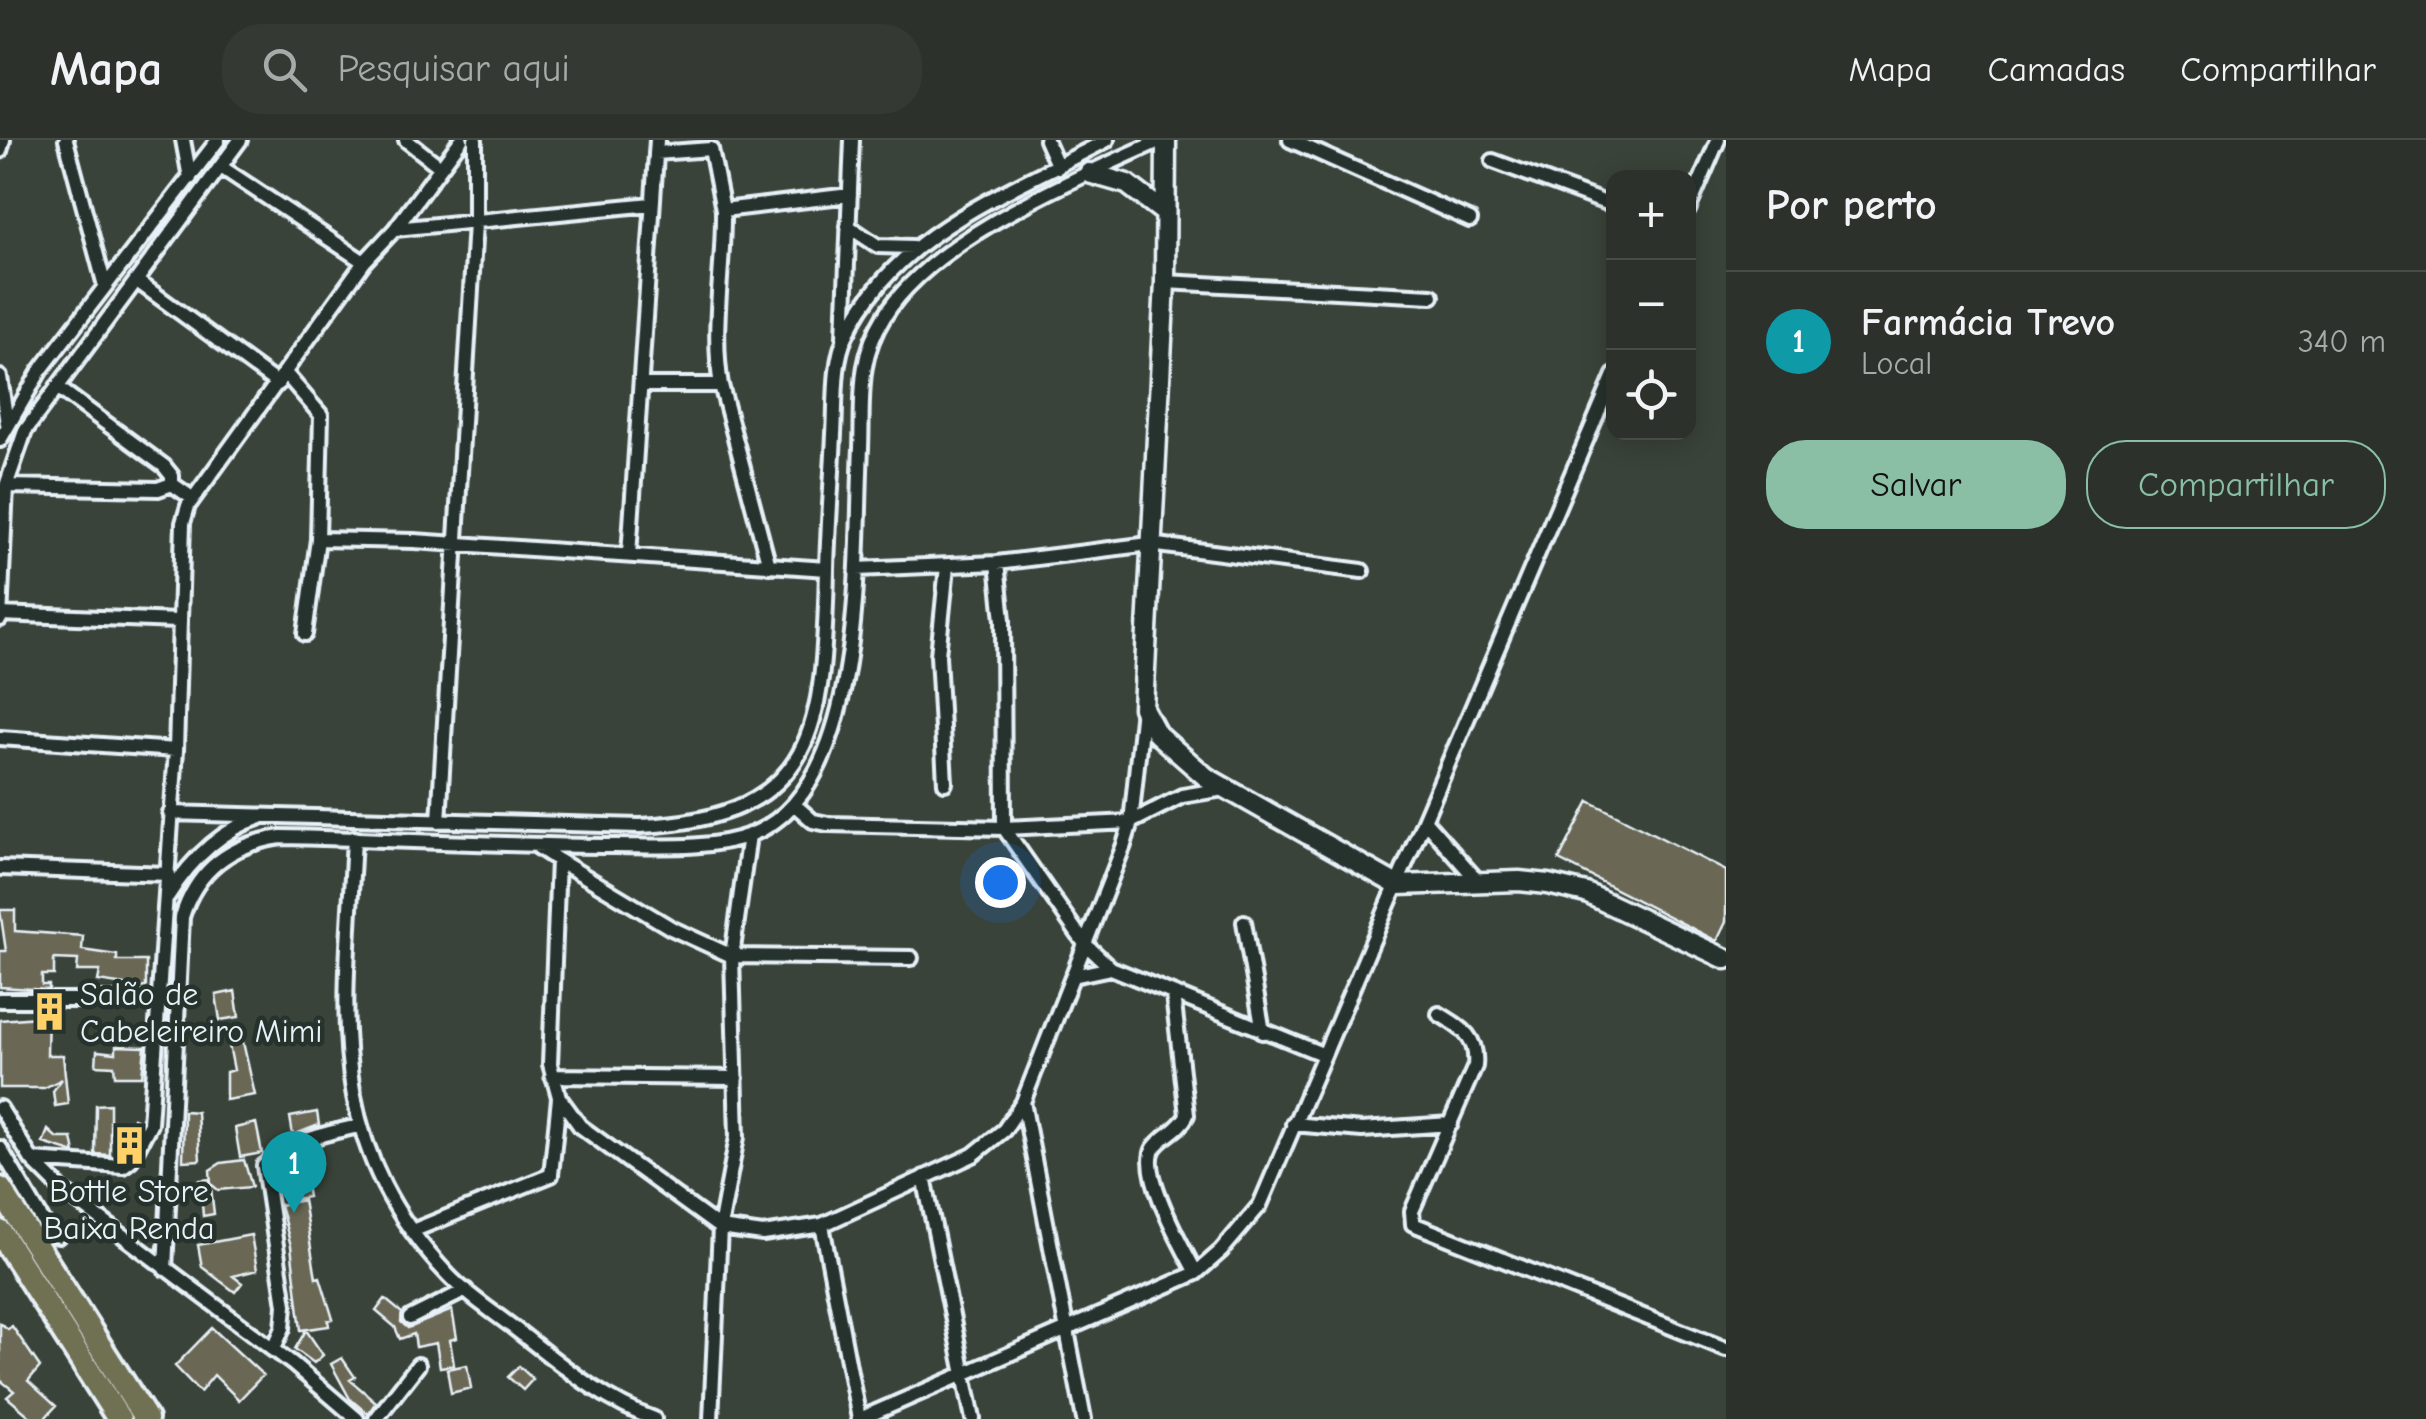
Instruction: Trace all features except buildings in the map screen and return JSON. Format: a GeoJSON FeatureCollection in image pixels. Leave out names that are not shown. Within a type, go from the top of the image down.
{"type":"FeatureCollection","features":[{"type":"Feature","properties":{"kind":"highway"},"geometry":{"type":"LineString","coordinates":[[0,1189],[146,1419]]}},
{"type":"Feature","properties":{"kind":"highway"},"geometry":{"type":"LineString","coordinates":[[0,1232],[118,1419]]}},
{"type":"Feature","properties":{"kind":"street"},"geometry":{"type":"LineString","coordinates":[[0,151],[3,140]]}},
{"type":"Feature","properties":{"kind":"street"},"geometry":{"type":"LineString","coordinates":[[66,140],[104,286]]}},
{"type":"Feature","properties":{"kind":"street"},"geometry":{"type":"LineString","coordinates":[[183,140],[190,178]]}},
{"type":"Feature","properties":{"kind":"street"},"geometry":{"type":"LineString","coordinates":[[0,440],[7,423],[104,286],[218,140]]}},
{"type":"Feature","properties":{"kind":"street"},"geometry":{"type":"LineString","coordinates":[[177,620],[0,617],[6,486],[25,431],[240,140]]}},
{"type":"Feature","properties":{"kind":"street"},"geometry":{"type":"LineString","coordinates":[[406,140],[439,166]]}},
{"type":"Feature","properties":{"kind":"street"},"geometry":{"type":"LineString","coordinates":[[32,1160],[112,1168],[132,1160],[150,1124],[176,750],[182,523],[192,498],[364,262],[395,229],[461,140]]}},
{"type":"Feature","properties":{"kind":"street"},"geometry":{"type":"LineString","coordinates":[[439,822],[475,224],[475,140]]}},
{"type":"Feature","properties":{"kind":"street"},"geometry":{"type":"LineString","coordinates":[[170,813],[272,813],[439,822],[696,824],[753,801],[781,780],[804,746],[826,646],[826,569],[844,339],[852,140]]}},
{"type":"Feature","properties":{"kind":"street"},"geometry":{"type":"LineString","coordinates":[[1046,140],[1058,167]]}},
{"type":"Feature","properties":{"kind":"street"},"geometry":{"type":"LineString","coordinates":[[844,339],[872,292],[913,247],[1107,140]]}},
{"type":"Feature","properties":{"kind":"street"},"geometry":{"type":"LineString","coordinates":[[165,1269],[176,999],[187,900],[213,863],[254,840],[354,838],[536,846],[651,846],[749,835],[796,806],[826,759],[841,703],[857,569],[866,349],[908,282],[952,249],[1090,173],[1164,140],[1165,282],[1143,708],[1131,822],[1023,1102],[1004,1130],[973,1155],[822,1225],[763,1234],[720,1228],[580,1126],[559,1097],[552,1076],[558,860]]}},
{"type":"Feature","properties":{"kind":"street"},"geometry":{"type":"LineString","coordinates":[[1290,140],[1470,220]]}},
{"type":"Feature","properties":{"kind":"street"},"geometry":{"type":"LineString","coordinates":[[1696,191],[1718,140]]}},
{"type":"Feature","properties":{"kind":"street"},"geometry":{"type":"LineString","coordinates":[[629,555],[656,147],[711,149],[722,210],[724,261],[715,342],[720,386],[769,566]]}},
{"type":"Feature","properties":{"kind":"street"},"geometry":{"type":"LineString","coordinates":[[1493,161],[1606,203]]}},
{"type":"Feature","properties":{"kind":"street"},"geometry":{"type":"LineString","coordinates":[[220,167],[364,262]]}},
{"type":"Feature","properties":{"kind":"street"},"geometry":{"type":"LineString","coordinates":[[1090,173],[1144,193],[1166,213]]}},
{"type":"Feature","properties":{"kind":"street"},"geometry":{"type":"LineString","coordinates":[[722,210],[850,195]]}},
{"type":"Feature","properties":{"kind":"street"},"geometry":{"type":"LineString","coordinates":[[395,229],[652,204]]}},
{"type":"Feature","properties":{"kind":"street"},"geometry":{"type":"LineString","coordinates":[[848,226],[878,246],[913,247]]}},
{"type":"Feature","properties":{"kind":"street"},"geometry":{"type":"LineString","coordinates":[[137,282],[282,379],[321,416],[318,539],[304,634]]}},
{"type":"Feature","properties":{"kind":"street"},"geometry":{"type":"LineString","coordinates":[[1165,282],[1432,296]]}},
{"type":"Feature","properties":{"kind":"street"},"geometry":{"type":"LineString","coordinates":[[0,377],[7,423]]}},
{"type":"Feature","properties":{"kind":"street"},"geometry":{"type":"LineString","coordinates":[[641,385],[720,386]]}},
{"type":"Feature","properties":{"kind":"street"},"geometry":{"type":"LineString","coordinates":[[58,386],[164,466],[172,476],[172,484]]}},
{"type":"Feature","properties":{"kind":"street"},"geometry":{"type":"LineString","coordinates":[[822,1225],[860,1419],[1196,1274],[1222,1251],[1260,1204],[1606,394]]}},
{"type":"Feature","properties":{"kind":"street"},"geometry":{"type":"LineString","coordinates":[[172,484],[192,498]]}},
{"type":"Feature","properties":{"kind":"street"},"geometry":{"type":"LineString","coordinates":[[6,486],[158,489],[172,484]]}},
{"type":"Feature","properties":{"kind":"street"},"geometry":{"type":"LineString","coordinates":[[318,539],[826,569]]}},
{"type":"Feature","properties":{"kind":"street"},"geometry":{"type":"LineString","coordinates":[[857,569],[997,563],[1150,544],[1362,572]]}},
{"type":"Feature","properties":{"kind":"street"},"geometry":{"type":"LineString","coordinates":[[997,563],[1003,620],[1004,828],[1085,944],[1111,968],[1322,1054]]}},
{"type":"Feature","properties":{"kind":"street"},"geometry":{"type":"LineString","coordinates":[[945,783],[938,656],[947,566]]}},
{"type":"Feature","properties":{"kind":"street"},"geometry":{"type":"LineString","coordinates":[[1143,708],[1158,734],[1180,757],[1224,788],[1398,885],[1519,881],[1586,893],[1726,959]]}},
{"type":"Feature","properties":{"kind":"street"},"geometry":{"type":"LineString","coordinates":[[0,738],[176,750]]}},
{"type":"Feature","properties":{"kind":"street"},"geometry":{"type":"LineString","coordinates":[[796,806],[813,821],[828,824],[1004,828],[1131,822],[1182,796],[1224,788]]}},
{"type":"Feature","properties":{"kind":"street"},"geometry":{"type":"LineString","coordinates":[[167,897],[186,867],[212,845],[244,822],[272,813]]}},
{"type":"Feature","properties":{"kind":"street"},"geometry":{"type":"LineString","coordinates":[[1426,821],[1478,881]]}},
{"type":"Feature","properties":{"kind":"street"},"geometry":{"type":"LineString","coordinates":[[711,1419],[720,1228],[737,1137],[732,956],[749,835]]}},
{"type":"Feature","properties":{"kind":"street"},"geometry":{"type":"LineString","coordinates":[[354,838],[348,1064],[359,1126],[384,1193],[412,1231],[466,1290],[582,1380],[654,1419]]}},
{"type":"Feature","properties":{"kind":"street"},"geometry":{"type":"LineString","coordinates":[[536,846],[671,928],[732,956],[910,958]]}},
{"type":"Feature","properties":{"kind":"street"},"geometry":{"type":"LineString","coordinates":[[0,868],[168,874]]}},
{"type":"Feature","properties":{"kind":"street"},"geometry":{"type":"LineString","coordinates":[[1244,922],[1263,1032]]}},
{"type":"Feature","properties":{"kind":"street"},"geometry":{"type":"LineString","coordinates":[[1073,976],[1111,968]]}},
{"type":"Feature","properties":{"kind":"street"},"geometry":{"type":"LineString","coordinates":[[1173,995],[1187,1115],[1180,1128],[1157,1144],[1151,1157],[1163,1206],[1196,1274]]}},
{"type":"Feature","properties":{"kind":"street"},"geometry":{"type":"LineString","coordinates":[[0,1000],[156,1000]]}},
{"type":"Feature","properties":{"kind":"street"},"geometry":{"type":"LineString","coordinates":[[1439,1014],[1466,1030],[1476,1054],[1412,1212],[1413,1224],[1726,1350]]}},
{"type":"Feature","properties":{"kind":"street"},"geometry":{"type":"LineString","coordinates":[[552,1076],[736,1078]]}},
{"type":"Feature","properties":{"kind":"street"},"geometry":{"type":"LineString","coordinates":[[412,1231],[551,1175],[559,1097]]}},
{"type":"Feature","properties":{"kind":"street"},"geometry":{"type":"LineString","coordinates":[[1023,1102],[1070,1328],[1084,1419]]}},
{"type":"Feature","properties":{"kind":"street"},"geometry":{"type":"LineString","coordinates":[[0,1108],[32,1160],[62,1190],[357,1419]]}},
{"type":"Feature","properties":{"kind":"street"},"geometry":{"type":"LineString","coordinates":[[1293,1124],[1362,1130],[1450,1124]]}},
{"type":"Feature","properties":{"kind":"street"},"geometry":{"type":"LineString","coordinates":[[273,1350],[283,1328],[285,1305],[264,1166],[287,1146],[359,1126]]}},
{"type":"Feature","properties":{"kind":"street"},"geometry":{"type":"LineString","coordinates":[[0,1148],[47,1228],[58,1236]]}},
{"type":"Feature","properties":{"kind":"street"},"geometry":{"type":"LineString","coordinates":[[924,1177],[973,1419]]}},
{"type":"Feature","properties":{"kind":"street"},"geometry":{"type":"LineString","coordinates":[[410,1318],[466,1290]]}},
{"type":"Feature","properties":{"kind":"street"},"geometry":{"type":"LineString","coordinates":[[376,1419],[418,1365]]}},
{"type":"Feature","properties":{"kind":"place","name":"Salão de Cabeleireiro Mimi"},"geometry":{"type":"Point","coordinates":[50,1012]}},
{"type":"Feature","properties":{"kind":"place","name":"Bottle Store Baixa Renda"},"geometry":{"type":"Point","coordinates":[129,1146]}},
{"type":"Feature","properties":{"kind":"place","name":"Farmácia Trevo"},"geometry":{"type":"Point","coordinates":[294,1213]}}]}
